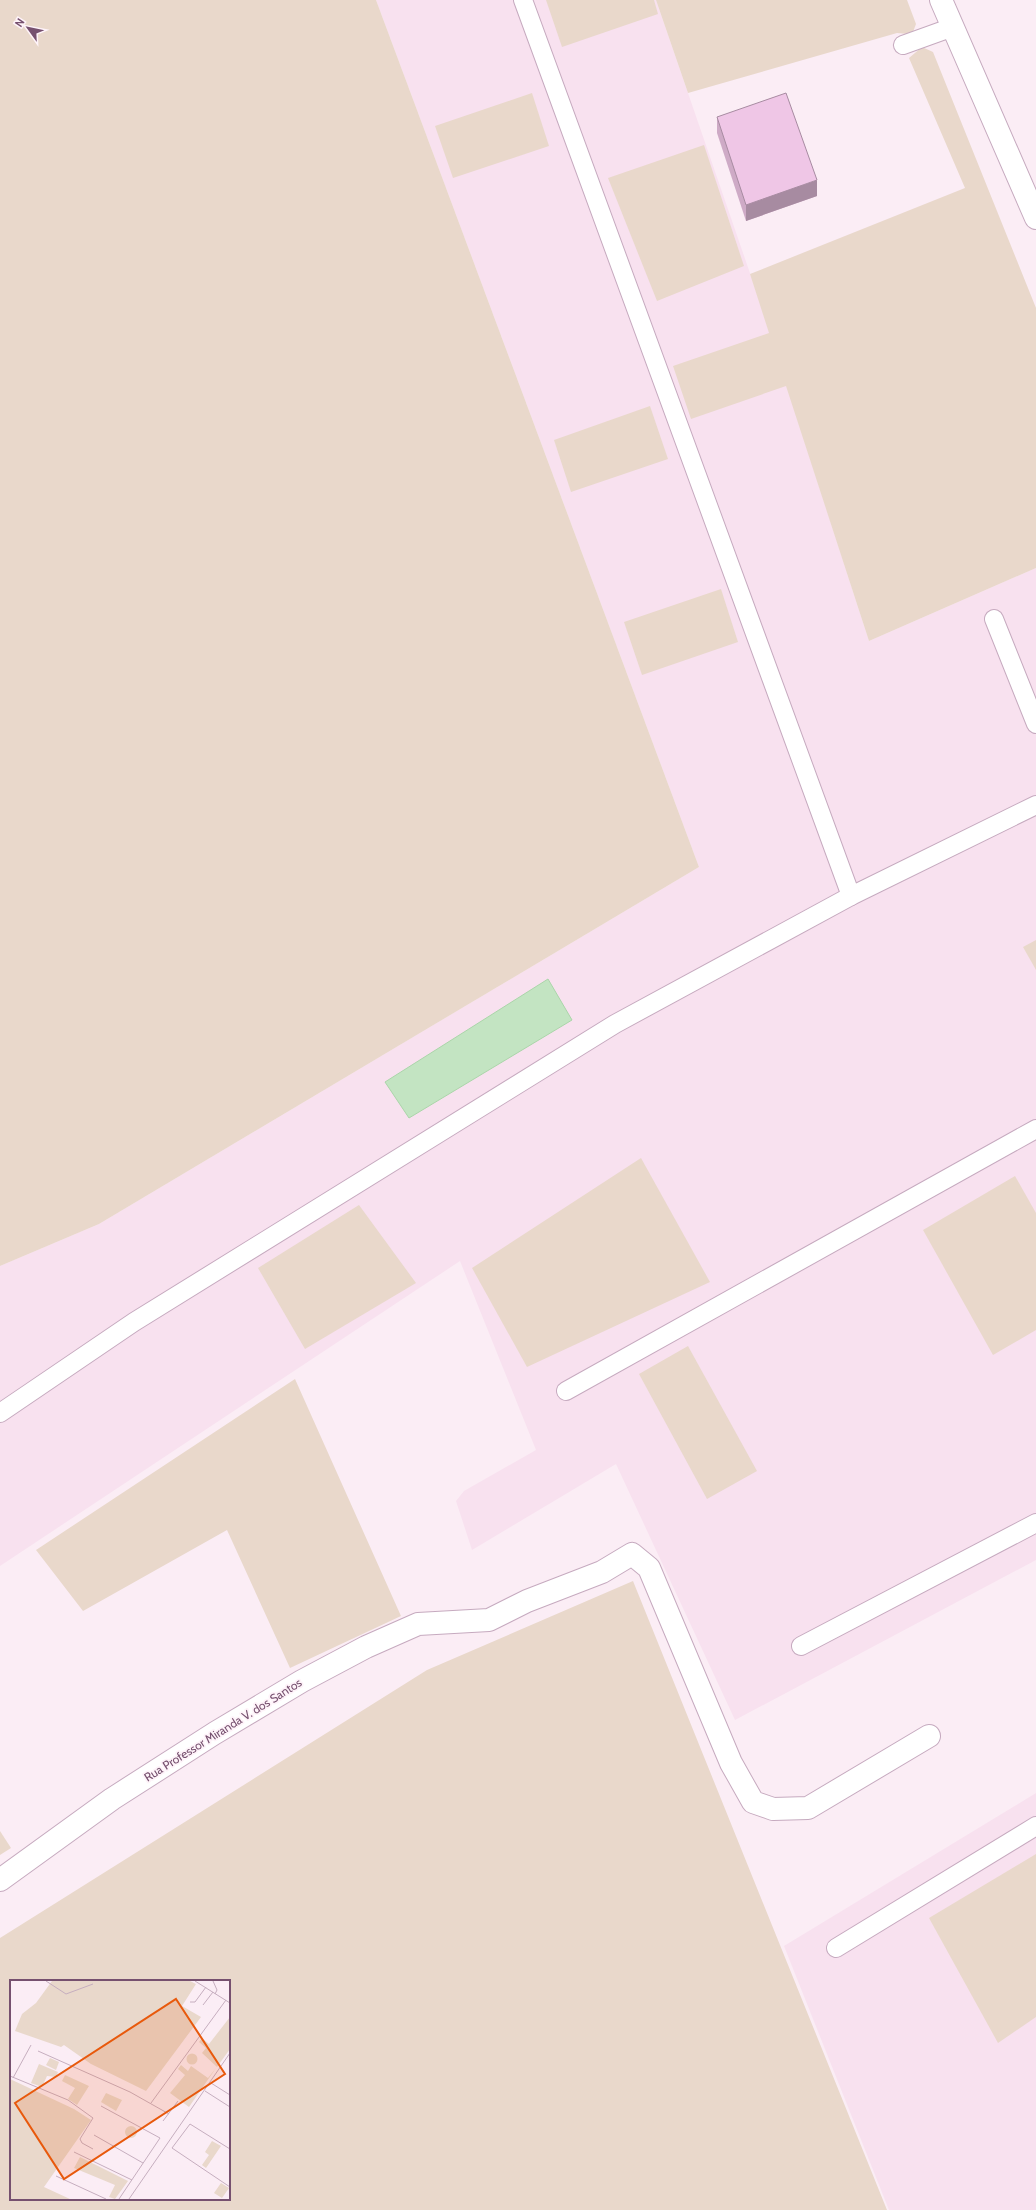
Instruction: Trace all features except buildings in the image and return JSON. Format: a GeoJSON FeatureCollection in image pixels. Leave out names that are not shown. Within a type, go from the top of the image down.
{"type":"FeatureCollection","features":[{"type":"Feature","properties":{"kind":"street"},"geometry":{"type":"LineString","coordinates":[[941,0],[1030,187],[1036,218]]}},
{"type":"Feature","properties":{"kind":"street","name":"Rua Professor Miranda V. dos Santos"},"geometry":{"type":"LineString","coordinates":[[0,1880],[112,1799],[302,1681],[366,1647],[418,1624],[489,1620],[527,1601],[602,1572],[632,1554],[649,1568],[731,1763],[753,1802],[773,1809],[808,1808],[930,1736]]}},
{"type":"Feature","properties":{"kind":"lane"},"geometry":{"type":"LineString","coordinates":[[523,0],[851,896]]}},
{"type":"Feature","properties":{"kind":"lane"},"geometry":{"type":"LineString","coordinates":[[903,45],[953,27]]}},
{"type":"Feature","properties":{"kind":"lane"},"geometry":{"type":"LineString","coordinates":[[994,619],[1036,724]]}},
{"type":"Feature","properties":{"kind":"lane"},"geometry":{"type":"LineString","coordinates":[[0,1414],[134,1322],[615,1024],[851,896],[1036,805]]}},
{"type":"Feature","properties":{"kind":"lane"},"geometry":{"type":"LineString","coordinates":[[566,1391],[1036,1129]]}},
{"type":"Feature","properties":{"kind":"lane"},"geometry":{"type":"LineString","coordinates":[[801,1646],[1036,1523]]}},
{"type":"Feature","properties":{"kind":"lane"},"geometry":{"type":"LineString","coordinates":[[836,1948],[1036,1826]]}},
{"type":"Feature","properties":{"kind":"shaded area"},"geometry":{"type":"Polygon","coordinates":[[[0,0],[376,0],[699,867],[99,1224],[0,1266],[0,0]]]}},
{"type":"Feature","properties":{"kind":"shaded area"},"geometry":{"type":"Polygon","coordinates":[[[376,0],[656,0],[752,279],[869,641],[1036,568],[1036,1560],[735,1720],[616,1464],[472,1550],[456,1501],[464,1491],[536,1450],[460,1261],[0,1566],[0,1266],[99,1224],[699,867],[376,0]]]}},
{"type":"Feature","properties":{"kind":"shaded area"},"geometry":{"type":"Polygon","coordinates":[[[546,0],[654,0],[658,14],[562,47],[546,0]]]}},
{"type":"Feature","properties":{"kind":"shaded area"},"geometry":{"type":"Polygon","coordinates":[[[656,0],[907,0],[916,24],[913,32],[908,34],[897,33],[688,93],[656,0]]]}},
{"type":"Feature","properties":{"kind":"shaded area"},"geometry":{"type":"Polygon","coordinates":[[[922,47],[933,52],[1036,308],[1036,568],[869,641],[786,386],[691,419],[673,366],[769,333],[750,274],[965,188],[909,58],[922,47]]]}},
{"type":"Feature","properties":{"kind":"shaded area"},"geometry":{"type":"Polygon","coordinates":[[[532,93],[549,146],[453,178],[435,126],[532,93]]]}},
{"type":"Feature","properties":{"kind":"shaded area"},"geometry":{"type":"Polygon","coordinates":[[[704,145],[744,266],[657,301],[608,178],[704,145]]]}},
{"type":"Feature","properties":{"kind":"shaded area"},"geometry":{"type":"Polygon","coordinates":[[[650,406],[668,459],[571,492],[554,440],[650,406]]]}},
{"type":"Feature","properties":{"kind":"shaded area"},"geometry":{"type":"Polygon","coordinates":[[[721,589],[738,642],[642,675],[624,622],[721,589]]]}},
{"type":"Feature","properties":{"kind":"shaded area"},"geometry":{"type":"Polygon","coordinates":[[[1036,940],[1036,970],[1023,947],[1036,940]]]}},
{"type":"Feature","properties":{"kind":"shaded area"},"geometry":{"type":"Polygon","coordinates":[[[548,979],[572,1020],[409,1118],[385,1082],[548,979]]]}},
{"type":"Feature","properties":{"kind":"shaded area"},"geometry":{"type":"Polygon","coordinates":[[[641,1158],[710,1282],[527,1367],[472,1268],[641,1158]]]}},
{"type":"Feature","properties":{"kind":"shaded area"},"geometry":{"type":"Polygon","coordinates":[[[1015,1176],[1036,1213],[1036,1330],[993,1355],[923,1230],[1015,1176]]]}},
{"type":"Feature","properties":{"kind":"shaded area"},"geometry":{"type":"Polygon","coordinates":[[[359,1205],[416,1283],[305,1349],[258,1268],[359,1205]]]}},
{"type":"Feature","properties":{"kind":"shaded area"},"geometry":{"type":"Polygon","coordinates":[[[688,1346],[757,1471],[707,1499],[639,1374],[688,1346]]]}},
{"type":"Feature","properties":{"kind":"shaded area"},"geometry":{"type":"Polygon","coordinates":[[[295,1379],[401,1616],[290,1668],[227,1530],[83,1611],[36,1550],[295,1379]]]}},
{"type":"Feature","properties":{"kind":"shaded area"},"geometry":{"type":"Polygon","coordinates":[[[633,1581],[887,2210],[0,2210],[0,1938],[427,1670],[633,1581]]]}},
{"type":"Feature","properties":{"kind":"shaded area"},"geometry":{"type":"Polygon","coordinates":[[[1036,1793],[1036,2210],[889,2210],[784,1946],[1036,1793]]]}},
{"type":"Feature","properties":{"kind":"shaded area"},"geometry":{"type":"Polygon","coordinates":[[[0,1831],[11,1848],[0,1855],[0,1831]]]}},
{"type":"Feature","properties":{"kind":"shaded area"},"geometry":{"type":"Polygon","coordinates":[[[1036,1854],[1036,2017],[998,2043],[929,1918],[1036,1854]]]}}]}
